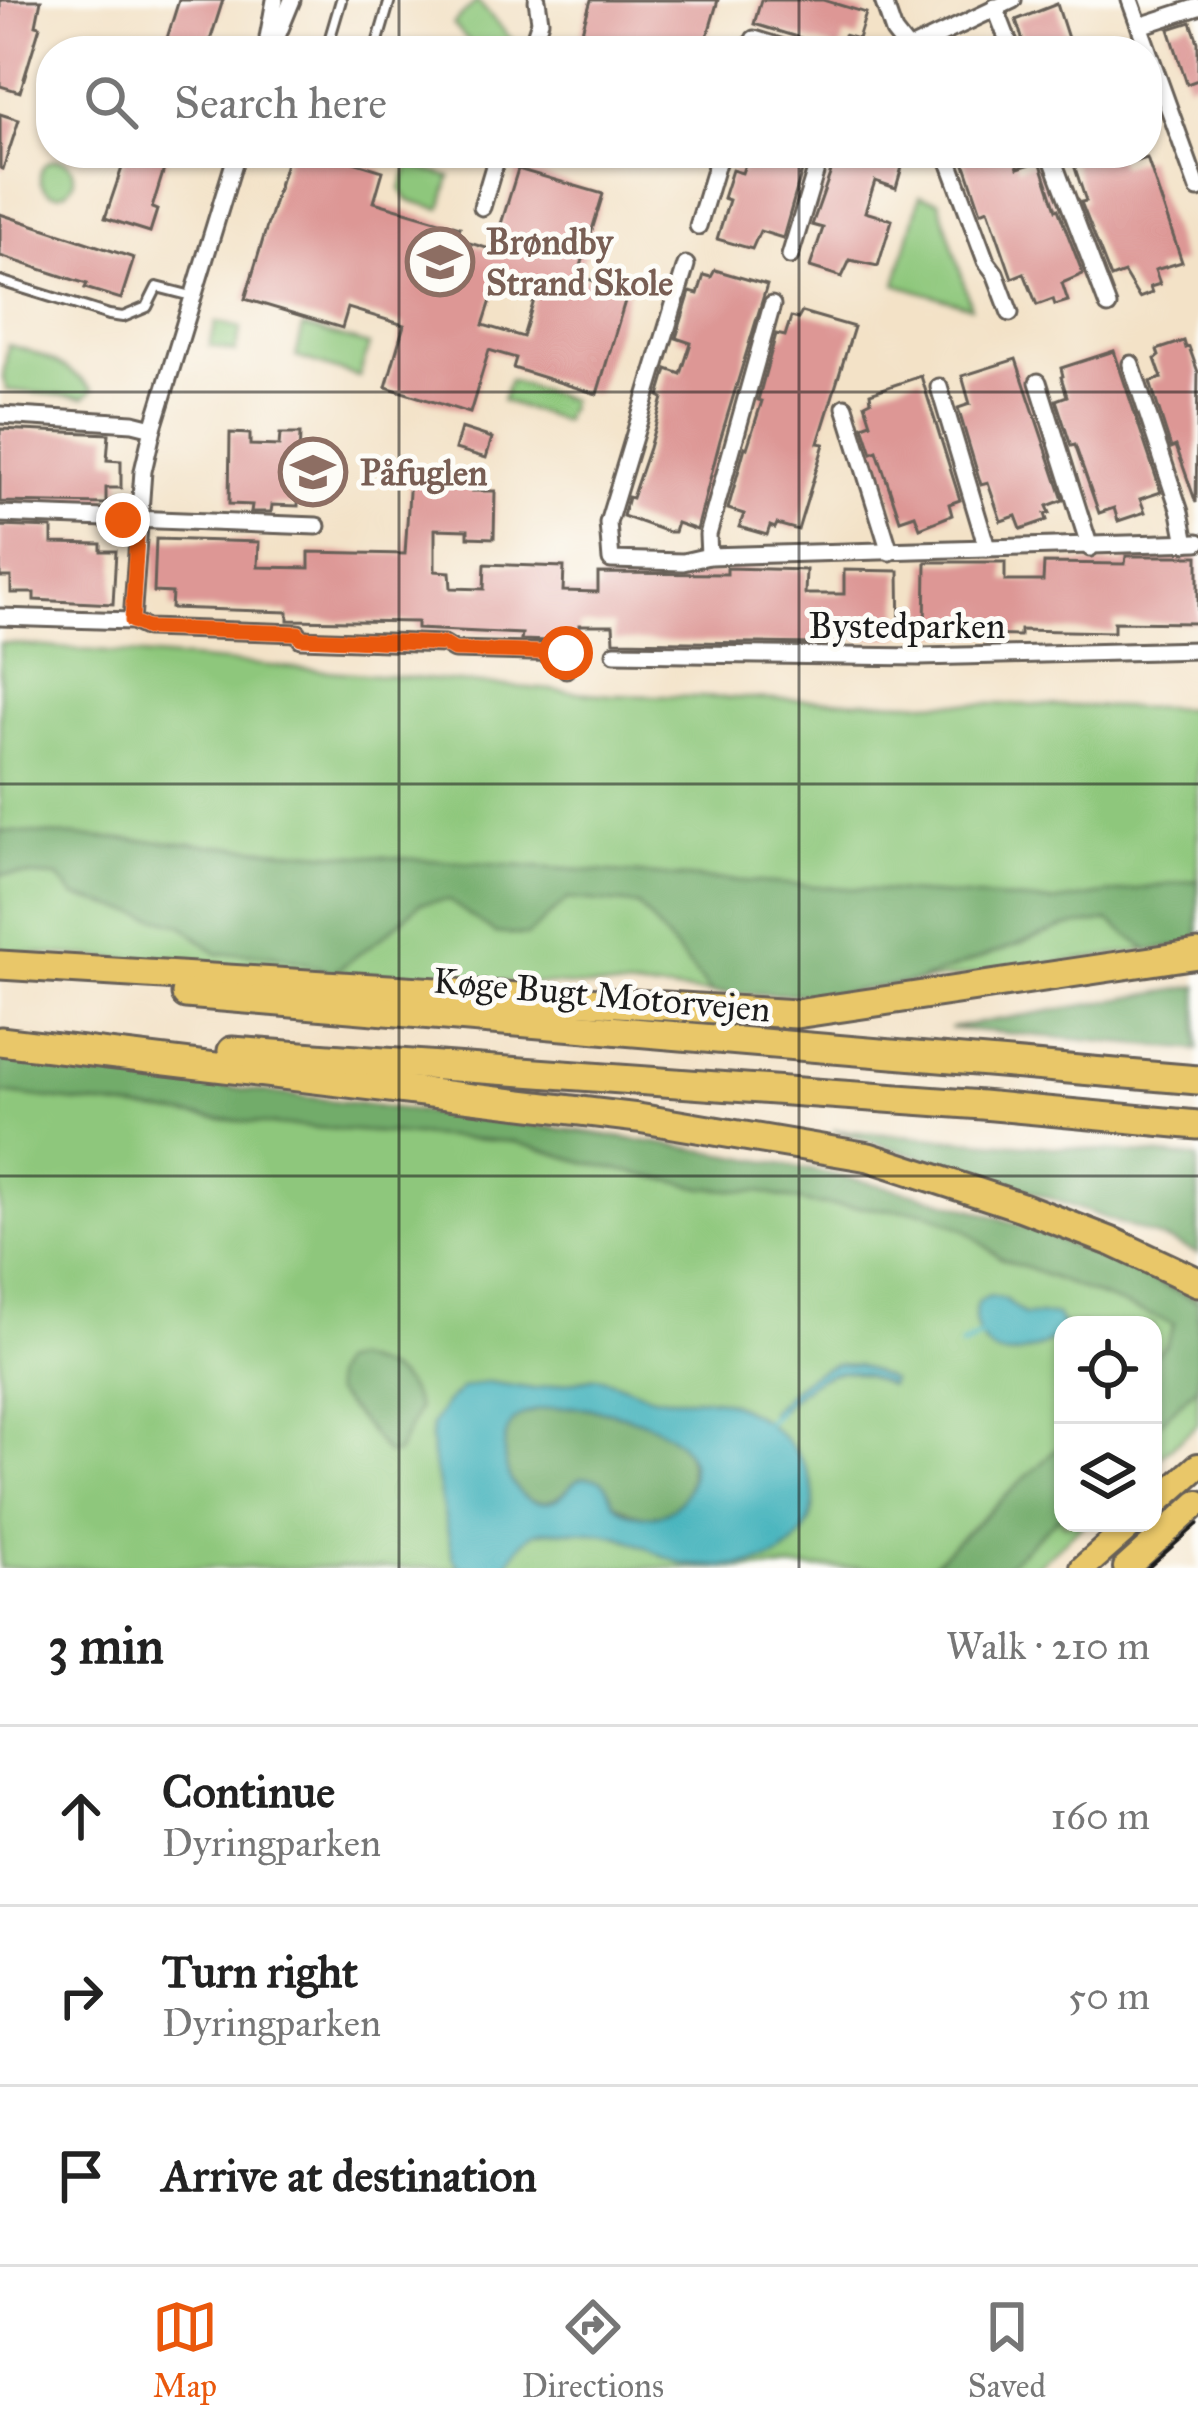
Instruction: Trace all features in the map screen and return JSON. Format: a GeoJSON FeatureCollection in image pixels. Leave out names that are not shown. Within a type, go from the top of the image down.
{"type":"FeatureCollection","features":[{"type":"Feature","properties":{"kind":"highway"},"geometry":{"type":"LineString","coordinates":[[0,965],[796,1014],[1198,954]]}},
{"type":"Feature","properties":{"kind":"highway","name":"Køge Bugt Motorvejen"},"geometry":{"type":"LineString","coordinates":[[0,979],[1198,1080]]}},
{"type":"Feature","properties":{"kind":"highway"},"geometry":{"type":"LineString","coordinates":[[0,1038],[982,1105],[1198,1125]]}},
{"type":"Feature","properties":{"kind":"highway"},"geometry":{"type":"LineString","coordinates":[[0,1038],[638,1118],[869,1157],[1022,1207],[1198,1282]]}},
{"type":"Feature","properties":{"kind":"main road"},"geometry":{"type":"LineString","coordinates":[[1162,1498],[1198,1466]]}},
{"type":"Feature","properties":{"kind":"main road"},"geometry":{"type":"LineString","coordinates":[[1126,1568],[1198,1503]]}},
{"type":"Feature","properties":{"kind":"main road"},"geometry":{"type":"LineString","coordinates":[[1083,1568],[1124,1532]]}},
{"type":"Feature","properties":{"kind":"street"},"geometry":{"type":"LineString","coordinates":[[270,36],[275,0]]}},
{"type":"Feature","properties":{"kind":"street"},"geometry":{"type":"LineString","coordinates":[[275,36],[292,0]]}},
{"type":"Feature","properties":{"kind":"street"},"geometry":{"type":"LineString","coordinates":[[535,36],[540,21],[537,0]]}},
{"type":"Feature","properties":{"kind":"street"},"geometry":{"type":"LineString","coordinates":[[883,0],[897,36]]}},
{"type":"Feature","properties":{"kind":"street"},"geometry":{"type":"LineString","coordinates":[[933,36],[989,6],[1013,0]]}},
{"type":"Feature","properties":{"kind":"street"},"geometry":{"type":"LineString","coordinates":[[1130,0],[1144,36]]}},
{"type":"Feature","properties":{"kind":"street"},"geometry":{"type":"LineString","coordinates":[[989,6],[1004,36]]}},
{"type":"Feature","properties":{"kind":"street"},"geometry":{"type":"LineString","coordinates":[[1140,26],[1198,7]]}},
{"type":"Feature","properties":{"kind":"street"},"geometry":{"type":"LineString","coordinates":[[1162,88],[1198,189]]}},
{"type":"Feature","properties":{"kind":"street"},"geometry":{"type":"LineString","coordinates":[[132,621],[142,471],[232,168]]}},
{"type":"Feature","properties":{"kind":"street"},"geometry":{"type":"LineString","coordinates":[[482,207],[494,168]]}},
{"type":"Feature","properties":{"kind":"street"},"geometry":{"type":"LineString","coordinates":[[698,226],[715,168]]}},
{"type":"Feature","properties":{"kind":"street"},"geometry":{"type":"LineString","coordinates":[[790,256],[816,168]]}},
{"type":"Feature","properties":{"kind":"street"},"geometry":{"type":"LineString","coordinates":[[952,168],[1010,313]]}},
{"type":"Feature","properties":{"kind":"street"},"geometry":{"type":"LineString","coordinates":[[1056,168],[1108,306]]}},
{"type":"Feature","properties":{"kind":"street"},"geometry":{"type":"LineString","coordinates":[[686,265],[608,523],[611,560],[683,562],[709,556],[1192,543],[1131,364]]}},
{"type":"Feature","properties":{"kind":"street"},"geometry":{"type":"LineString","coordinates":[[709,556],[708,535],[772,305]]}},
{"type":"Feature","properties":{"kind":"street"},"geometry":{"type":"LineString","coordinates":[[1039,382],[1090,548]]}},
{"type":"Feature","properties":{"kind":"street"},"geometry":{"type":"LineString","coordinates":[[939,387],[987,548]]}},
{"type":"Feature","properties":{"kind":"street"},"geometry":{"type":"LineString","coordinates":[[845,407],[890,552]]}},
{"type":"Feature","properties":{"kind":"street"},"geometry":{"type":"LineString","coordinates":[[0,415],[153,428]]}},
{"type":"Feature","properties":{"kind":"street"},"geometry":{"type":"LineString","coordinates":[[0,514],[317,526]]}},
{"type":"Feature","properties":{"kind":"street"},"geometry":{"type":"LineString","coordinates":[[0,616],[132,621],[147,628],[298,633],[301,638],[444,644],[454,650],[566,653],[566,669]]}},
{"type":"Feature","properties":{"kind":"street","name":"Bystedparken"},"geometry":{"type":"LineString","coordinates":[[616,653],[920,657],[1198,650]]}},
{"type":"Feature","properties":{"kind":"lane"},"geometry":{"type":"LineString","coordinates":[[330,36],[341,0]]}},
{"type":"Feature","properties":{"kind":"lane"},"geometry":{"type":"LineString","coordinates":[[379,36],[390,0]]}},
{"type":"Feature","properties":{"kind":"lane"},"geometry":{"type":"LineString","coordinates":[[0,281],[123,317],[147,307],[158,287],[193,296]]}},
{"type":"Feature","properties":{"kind":"green space"},"geometry":{"type":"Polygon","coordinates":[[[477,1],[508,36],[464,36],[453,24],[477,1]]]}},
{"type":"Feature","properties":{"kind":"green space"},"geometry":{"type":"Polygon","coordinates":[[[43,168],[73,170],[73,184],[64,193],[50,193],[41,184],[43,168]]]}},
{"type":"Feature","properties":{"kind":"green space"},"geometry":{"type":"Polygon","coordinates":[[[408,168],[450,177],[441,209],[407,200],[401,189],[408,168]]]}},
{"type":"Feature","properties":{"kind":"green space"},"geometry":{"type":"Polygon","coordinates":[[[920,196],[939,201],[971,307],[896,284],[920,196]]]}},
{"type":"Feature","properties":{"kind":"green space"},"geometry":{"type":"Polygon","coordinates":[[[216,322],[241,328],[235,352],[210,346],[216,322]]]}},
{"type":"Feature","properties":{"kind":"green space"},"geometry":{"type":"Polygon","coordinates":[[[303,327],[369,345],[359,377],[296,357],[303,327]]]}},
{"type":"Feature","properties":{"kind":"green space"},"geometry":{"type":"Polygon","coordinates":[[[8,345],[54,362],[93,390],[84,398],[7,390],[3,378],[8,345]]]}},
{"type":"Feature","properties":{"kind":"green space"},"geometry":{"type":"Polygon","coordinates":[[[509,380],[570,400],[563,421],[502,401],[509,380]]]}},
{"type":"Feature","properties":{"kind":"green space"},"geometry":{"type":"Polygon","coordinates":[[[0,643],[611,695],[1198,709],[1198,943],[825,995],[333,973],[0,951],[0,643]]]}},
{"type":"Feature","properties":{"kind":"green space"},"geometry":{"type":"Polygon","coordinates":[[[0,831],[1052,902],[1198,880],[1198,943],[1149,951],[1109,921],[1064,927],[919,981],[825,995],[712,993],[638,905],[568,899],[527,936],[495,933],[448,900],[421,903],[333,973],[276,956],[217,954],[182,925],[74,896],[58,877],[0,874],[0,831]]]}},
{"type":"Feature","properties":{"kind":"green space"},"geometry":{"type":"Polygon","coordinates":[[[1198,986],[1198,1050],[949,1028],[1198,986]]]}},
{"type":"Feature","properties":{"kind":"green space"},"geometry":{"type":"Polygon","coordinates":[[[0,1060],[588,1132],[791,1166],[977,1211],[1198,1297],[1198,1424],[1162,1455],[1162,1316],[1054,1316],[1054,1532],[1075,1532],[1034,1568],[0,1568],[0,1060]]]}},
{"type":"Feature","properties":{"kind":"green space"},"geometry":{"type":"Polygon","coordinates":[[[0,1060],[618,1137],[873,1183],[1003,1219],[1198,1302],[1198,1386],[1162,1420],[1162,1349],[1174,1324],[1000,1258],[966,1230],[925,1212],[813,1204],[760,1192],[704,1188],[514,1142],[263,1124],[0,1093],[0,1060]]]}},
{"type":"Feature","properties":{"kind":"green space"},"geometry":{"type":"Polygon","coordinates":[[[833,1130],[1198,1158],[1198,1254],[1018,1187],[833,1130]]]}},
{"type":"Feature","properties":{"kind":"green space"},"geometry":{"type":"Polygon","coordinates":[[[353,1359],[393,1374],[413,1397],[418,1409],[397,1453],[387,1454],[333,1392],[338,1363],[353,1359]]]}},
{"type":"Feature","properties":{"kind":"green space"},"geometry":{"type":"Polygon","coordinates":[[[569,1407],[648,1423],[680,1442],[690,1468],[685,1495],[677,1506],[644,1516],[573,1484],[556,1498],[539,1502],[525,1496],[506,1469],[505,1435],[525,1413],[569,1407]]]}},
{"type":"Feature","properties":{"kind":"green space"},"geometry":{"type":"Polygon","coordinates":[[[1054,1451],[1054,1521],[1004,1568],[928,1568],[1054,1451]]]}},
{"type":"Feature","properties":{"kind":"water"},"geometry":{"type":"Polygon","coordinates":[[[989,1296],[1005,1299],[1024,1315],[1057,1315],[1054,1339],[1026,1352],[993,1351],[978,1331],[978,1302],[989,1296]]]}},
{"type":"Feature","properties":{"kind":"water"},"geometry":{"type":"Polygon","coordinates":[[[836,1364],[857,1365],[891,1380],[889,1385],[851,1372],[829,1374],[799,1392],[775,1416],[770,1412],[800,1383],[836,1364]]]}},
{"type":"Feature","properties":{"kind":"water"},"geometry":{"type":"Polygon","coordinates":[[[596,1377],[658,1397],[721,1400],[753,1414],[793,1448],[806,1469],[813,1490],[812,1513],[802,1535],[771,1559],[720,1566],[683,1564],[610,1535],[547,1531],[528,1537],[504,1568],[460,1568],[453,1558],[432,1456],[432,1425],[462,1388],[488,1382],[534,1389],[596,1377]],[[569,1407],[534,1411],[513,1422],[504,1452],[507,1472],[517,1490],[543,1502],[558,1498],[578,1480],[591,1478],[603,1482],[615,1503],[631,1513],[660,1514],[677,1505],[689,1485],[691,1466],[684,1449],[670,1436],[629,1417],[569,1407]]]}},
{"type":"Feature","properties":{"kind":"building"},"geometry":{"type":"Polygon","coordinates":[[[0,0],[41,0],[36,25],[40,26],[20,92],[0,86],[0,0]]]}},
{"type":"Feature","properties":{"kind":"building"},"geometry":{"type":"Polygon","coordinates":[[[179,0],[223,0],[212,36],[168,36],[179,0]]]}},
{"type":"Feature","properties":{"kind":"building"},"geometry":{"type":"Polygon","coordinates":[[[591,0],[718,0],[707,36],[580,36],[591,0]]]}},
{"type":"Feature","properties":{"kind":"building"},"geometry":{"type":"Polygon","coordinates":[[[761,0],[823,0],[866,13],[859,36],[794,36],[754,24],[761,0]]]}},
{"type":"Feature","properties":{"kind":"building"},"geometry":{"type":"Polygon","coordinates":[[[1057,4],[1067,36],[1021,36],[1016,20],[1057,4]]]}},
{"type":"Feature","properties":{"kind":"building"},"geometry":{"type":"Polygon","coordinates":[[[1191,22],[1198,42],[1198,80],[1187,84],[1169,29],[1191,22]]]}},
{"type":"Feature","properties":{"kind":"building"},"geometry":{"type":"Polygon","coordinates":[[[0,114],[19,120],[3,169],[0,168],[0,114]]]}},
{"type":"Feature","properties":{"kind":"building"},"geometry":{"type":"Polygon","coordinates":[[[122,168],[164,168],[150,232],[105,218],[122,168]]]}},
{"type":"Feature","properties":{"kind":"building"},"geometry":{"type":"Polygon","coordinates":[[[284,168],[383,171],[374,202],[460,227],[456,239],[493,250],[518,169],[603,194],[578,276],[628,291],[597,394],[513,368],[516,358],[489,350],[470,413],[386,387],[404,325],[348,308],[342,328],[245,299],[284,168]],[[496,285],[483,325],[523,337],[535,297],[496,285]]]}},
{"type":"Feature","properties":{"kind":"building"},"geometry":{"type":"Polygon","coordinates":[[[744,168],[803,168],[783,238],[760,231],[752,249],[717,239],[732,170],[742,173],[744,168]]]}},
{"type":"Feature","properties":{"kind":"building"},"geometry":{"type":"Polygon","coordinates":[[[832,168],[902,168],[896,188],[875,181],[865,212],[892,220],[878,266],[850,260],[842,277],[810,267],[823,228],[812,225],[832,168]]]}},
{"type":"Feature","properties":{"kind":"building"},"geometry":{"type":"Polygon","coordinates":[[[966,168],[1042,168],[1083,274],[1062,283],[1068,301],[1055,305],[1053,299],[1037,305],[1024,273],[1012,278],[988,209],[981,212],[966,168]]]}},
{"type":"Feature","properties":{"kind":"building"},"geometry":{"type":"Polygon","coordinates":[[[1075,168],[1150,168],[1182,262],[1155,270],[1160,284],[1139,298],[1124,273],[1111,278],[1081,202],[1086,201],[1075,168]]]}},
{"type":"Feature","properties":{"kind":"building"},"geometry":{"type":"Polygon","coordinates":[[[0,214],[134,258],[121,299],[0,256],[0,214]]]}},
{"type":"Feature","properties":{"kind":"building"},"geometry":{"type":"Polygon","coordinates":[[[715,270],[767,285],[697,530],[677,523],[674,532],[668,532],[623,516],[649,448],[667,369],[681,374],[691,343],[676,338],[690,292],[698,294],[704,275],[711,277],[715,270]]]}},
{"type":"Feature","properties":{"kind":"building"},"geometry":{"type":"Polygon","coordinates":[[[802,312],[854,327],[818,443],[824,444],[798,530],[777,524],[770,526],[767,535],[739,527],[744,514],[728,509],[762,401],[758,400],[776,334],[785,336],[791,317],[798,319],[802,312]]]}},
{"type":"Feature","properties":{"kind":"building"},"geometry":{"type":"Polygon","coordinates":[[[1184,341],[1198,372],[1196,503],[1176,446],[1171,448],[1150,382],[1162,378],[1157,350],[1184,341]]]}},
{"type":"Feature","properties":{"kind":"building"},"geometry":{"type":"Polygon","coordinates":[[[1114,351],[1161,492],[1140,499],[1145,512],[1118,521],[1114,508],[1099,513],[1056,400],[1067,396],[1061,368],[1114,351]]]}},
{"type":"Feature","properties":{"kind":"building"},"geometry":{"type":"Polygon","coordinates":[[[1016,359],[1063,500],[1047,506],[1047,520],[1021,529],[1016,516],[1001,521],[988,483],[981,485],[958,408],[970,404],[962,376],[1016,359]]]}},
{"type":"Feature","properties":{"kind":"building"},"geometry":{"type":"Polygon","coordinates":[[[921,376],[960,500],[949,504],[952,515],[920,528],[915,515],[900,520],[877,451],[872,453],[863,426],[871,423],[865,404],[871,401],[870,393],[921,376]]]}},
{"type":"Feature","properties":{"kind":"building"},"geometry":{"type":"Polygon","coordinates":[[[461,428],[492,438],[486,458],[455,449],[461,428]]]}},
{"type":"Feature","properties":{"kind":"building"},"geometry":{"type":"Polygon","coordinates":[[[0,429],[109,434],[107,460],[121,461],[121,488],[106,488],[106,504],[0,502],[0,429]]]}},
{"type":"Feature","properties":{"kind":"building"},"geometry":{"type":"Polygon","coordinates":[[[230,433],[250,434],[250,445],[279,446],[280,434],[300,434],[299,460],[321,460],[321,482],[299,482],[298,506],[272,505],[271,512],[251,512],[252,505],[229,504],[230,433]]]}},
{"type":"Feature","properties":{"kind":"building"},"geometry":{"type":"Polygon","coordinates":[[[410,477],[456,478],[456,483],[472,483],[472,491],[495,491],[494,538],[468,537],[468,530],[435,529],[435,571],[450,572],[451,588],[484,589],[485,564],[564,567],[563,591],[598,592],[598,573],[727,574],[727,568],[806,570],[805,594],[844,594],[844,570],[899,571],[900,638],[821,638],[820,644],[614,641],[613,625],[579,625],[579,642],[521,640],[522,634],[417,629],[417,622],[288,620],[288,612],[171,608],[172,593],[154,592],[156,539],[259,542],[258,567],[309,568],[309,552],[405,554],[410,477]]]}},
{"type":"Feature","properties":{"kind":"building"},"geometry":{"type":"Polygon","coordinates":[[[0,526],[52,528],[52,543],[101,544],[101,551],[116,551],[113,604],[34,600],[34,593],[11,593],[11,577],[0,577],[0,526]]]}},
{"type":"Feature","properties":{"kind":"building"},"geometry":{"type":"Polygon","coordinates":[[[1126,556],[1198,556],[1198,623],[1114,622],[1114,632],[1020,630],[1020,636],[925,634],[926,562],[1005,562],[1005,581],[1043,581],[1044,563],[1125,564],[1126,556]]]}},
{"type":"Feature","properties":{"kind":"waterway"},"geometry":{"type":"LineString","coordinates":[[962,1346],[980,1336]]}},
{"type":"Feature","properties":{"kind":"waterway"},"geometry":{"type":"LineString","coordinates":[[767,1422],[777,1410]]}},
{"type":"Feature","properties":{"kind":"tram line"},"geometry":{"type":"LineString","coordinates":[[1148,1568],[1198,1524]]}},
{"type":"Feature","properties":{"kind":"place","name":"Brøndby Strand Skole"},"geometry":{"type":"Point","coordinates":[440,262]}},
{"type":"Feature","properties":{"kind":"place","name":"Påfuglen"},"geometry":{"type":"Point","coordinates":[313,472]}},
{"type":"Feature","properties":{"kind":"route"},"geometry":{"type":"LineString","coordinates":[[123,520],[138,520],[132,621],[147,628],[298,633],[301,638],[444,644],[454,650],[566,653]]}}]}
